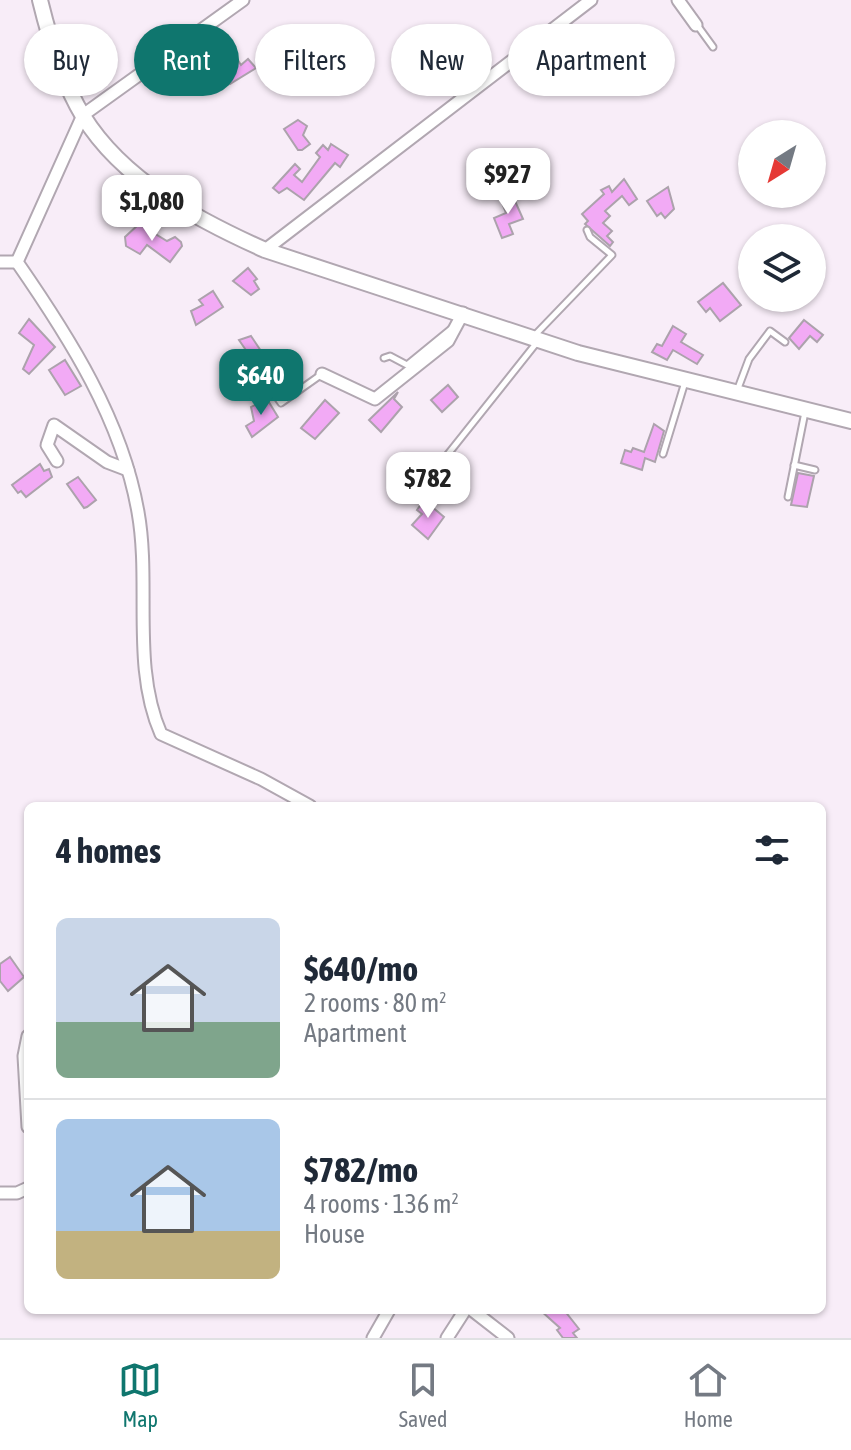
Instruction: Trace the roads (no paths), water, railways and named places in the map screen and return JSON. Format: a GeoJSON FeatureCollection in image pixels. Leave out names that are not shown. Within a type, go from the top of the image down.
{"type":"FeatureCollection","features":[{"type":"Feature","properties":{"kind":"street"},"geometry":{"type":"LineString","coordinates":[[40,0],[83,115],[107,146],[179,207],[265,250],[461,319],[851,421]]}},
{"type":"Feature","properties":{"kind":"street"},"geometry":{"type":"LineString","coordinates":[[17,262],[83,115],[243,0]]}},
{"type":"Feature","properties":{"kind":"street"},"geometry":{"type":"LineString","coordinates":[[265,250],[591,0]]}},
{"type":"Feature","properties":{"kind":"street"},"geometry":{"type":"LineString","coordinates":[[678,0],[696,25]]}},
{"type":"Feature","properties":{"kind":"street"},"geometry":{"type":"LineString","coordinates":[[0,262],[17,262]]}},
{"type":"Feature","properties":{"kind":"street"},"geometry":{"type":"LineString","coordinates":[[17,262],[83,364],[128,470],[138,512],[142,555],[147,675],[153,715],[161,734],[261,779],[303,802]]}},
{"type":"Feature","properties":{"kind":"street"},"geometry":{"type":"LineString","coordinates":[[322,374],[375,399],[448,341],[461,319]]}},
{"type":"Feature","properties":{"kind":"street"},"geometry":{"type":"LineString","coordinates":[[57,461],[47,445],[54,425],[107,462],[128,470]]}},
{"type":"Feature","properties":{"kind":"street"},"geometry":{"type":"LineString","coordinates":[[0,1193],[24,1190]]}},
{"type":"Feature","properties":{"kind":"street"},"geometry":{"type":"LineString","coordinates":[[373,1338],[387,1314]]}},
{"type":"Feature","properties":{"kind":"street"},"geometry":{"type":"LineString","coordinates":[[447,1338],[462,1314]]}},
{"type":"Feature","properties":{"kind":"street"},"geometry":{"type":"LineString","coordinates":[[477,1314],[508,1338]]}},
{"type":"Feature","properties":{"kind":"lane"},"geometry":{"type":"LineString","coordinates":[[696,25],[713,47]]}},
{"type":"Feature","properties":{"kind":"lane"},"geometry":{"type":"LineString","coordinates":[[417,493],[535,340],[612,255],[590,237],[587,230]]}},
{"type":"Feature","properties":{"kind":"lane"},"geometry":{"type":"LineString","coordinates":[[384,358],[390,356],[407,365],[461,319]]}},
{"type":"Feature","properties":{"kind":"lane"},"geometry":{"type":"LineString","coordinates":[[736,393],[749,359],[770,331],[785,342]]}},
{"type":"Feature","properties":{"kind":"lane"},"geometry":{"type":"LineString","coordinates":[[250,393],[267,383],[281,403],[322,374]]}},
{"type":"Feature","properties":{"kind":"lane"},"geometry":{"type":"LineString","coordinates":[[663,454],[685,380]]}},
{"type":"Feature","properties":{"kind":"lane"},"geometry":{"type":"LineString","coordinates":[[788,497],[805,410]]}},
{"type":"Feature","properties":{"kind":"lane"},"geometry":{"type":"LineString","coordinates":[[794,465],[815,470]]}}]}
